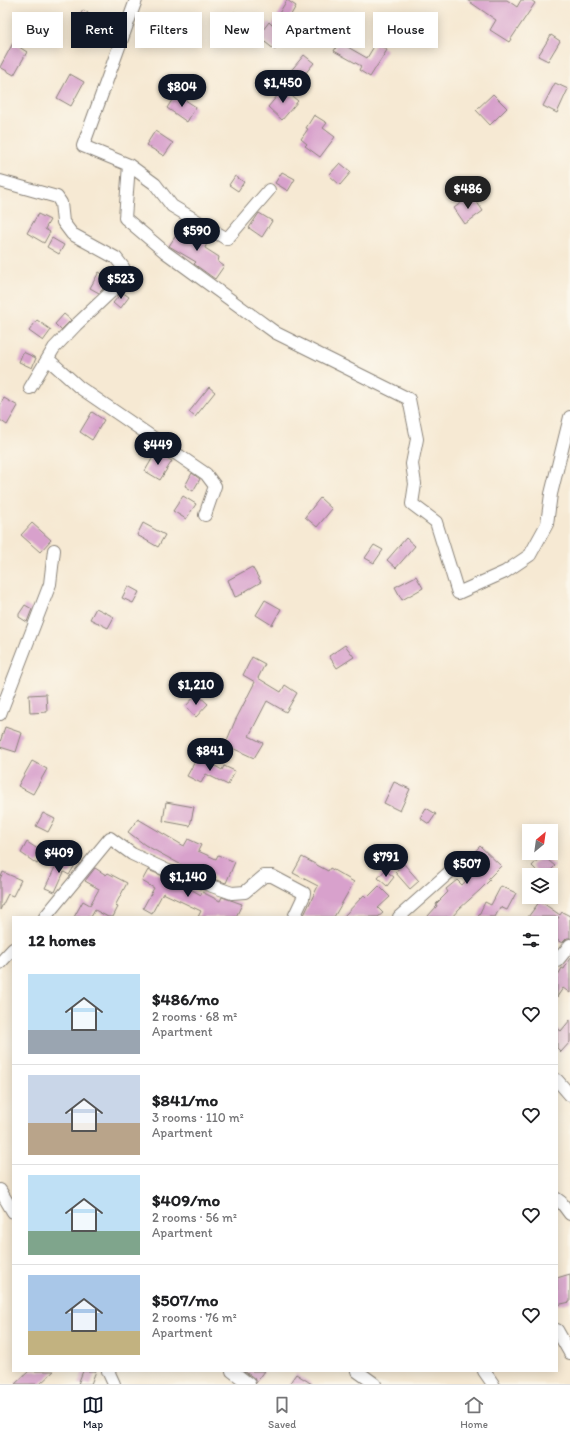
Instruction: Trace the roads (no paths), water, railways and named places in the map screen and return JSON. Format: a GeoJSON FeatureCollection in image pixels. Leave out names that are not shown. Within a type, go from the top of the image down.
{"type":"FeatureCollection","features":[{"type":"Feature","properties":{"kind":"street"},"geometry":{"type":"LineString","coordinates":[[136,0],[83,146],[129,165],[155,184],[172,206],[227,239],[269,190]]}},
{"type":"Feature","properties":{"kind":"street"},"geometry":{"type":"LineString","coordinates":[[129,165],[125,218],[165,252],[276,333],[409,398],[417,439],[412,464],[415,484],[412,504],[436,522],[458,593],[505,572],[530,555],[547,524],[551,494],[570,417]]}},
{"type":"Feature","properties":{"kind":"street"},"geometry":{"type":"LineString","coordinates":[[0,181],[57,197],[60,203],[63,222],[72,234],[116,258],[123,267],[113,290],[54,348],[30,388]]}},
{"type":"Feature","properties":{"kind":"street"},"geometry":{"type":"LineString","coordinates":[[48,360],[79,387],[206,474],[215,486],[205,515]]}},
{"type":"Feature","properties":{"kind":"street"},"geometry":{"type":"LineString","coordinates":[[0,714],[50,584],[54,550]]}},
{"type":"Feature","properties":{"kind":"street"},"geometry":{"type":"LineString","coordinates":[[46,916],[110,838],[132,854],[166,870],[232,893],[245,892],[264,876],[272,876],[304,893],[294,916]]}},
{"type":"Feature","properties":{"kind":"street"},"geometry":{"type":"LineString","coordinates":[[400,916],[453,869]]}},
{"type":"Feature","properties":{"kind":"street"},"geometry":{"type":"LineString","coordinates":[[558,959],[570,945]]}},
{"type":"Feature","properties":{"kind":"street"},"geometry":{"type":"LineString","coordinates":[[0,963],[12,950]]}},
{"type":"Feature","properties":{"kind":"street"},"geometry":{"type":"LineString","coordinates":[[558,1081],[568,1090]]}},
{"type":"Feature","properties":{"kind":"street"},"geometry":{"type":"LineString","coordinates":[[0,1190],[12,1210]]}},
{"type":"Feature","properties":{"kind":"street"},"geometry":{"type":"LineString","coordinates":[[558,1200],[570,1214]]}},
{"type":"Feature","properties":{"kind":"street"},"geometry":{"type":"LineString","coordinates":[[558,1332],[570,1353]]}},
{"type":"Feature","properties":{"kind":"street"},"geometry":{"type":"LineString","coordinates":[[108,1372],[114,1384]]}},
{"type":"Feature","properties":{"kind":"street"},"geometry":{"type":"LineString","coordinates":[[233,1372],[249,1384]]}},
{"type":"Feature","properties":{"kind":"street"},"geometry":{"type":"LineString","coordinates":[[358,1372],[374,1384]]}},
{"type":"Feature","properties":{"kind":"street"},"geometry":{"type":"LineString","coordinates":[[485,1372],[493,1384]]}}]}
